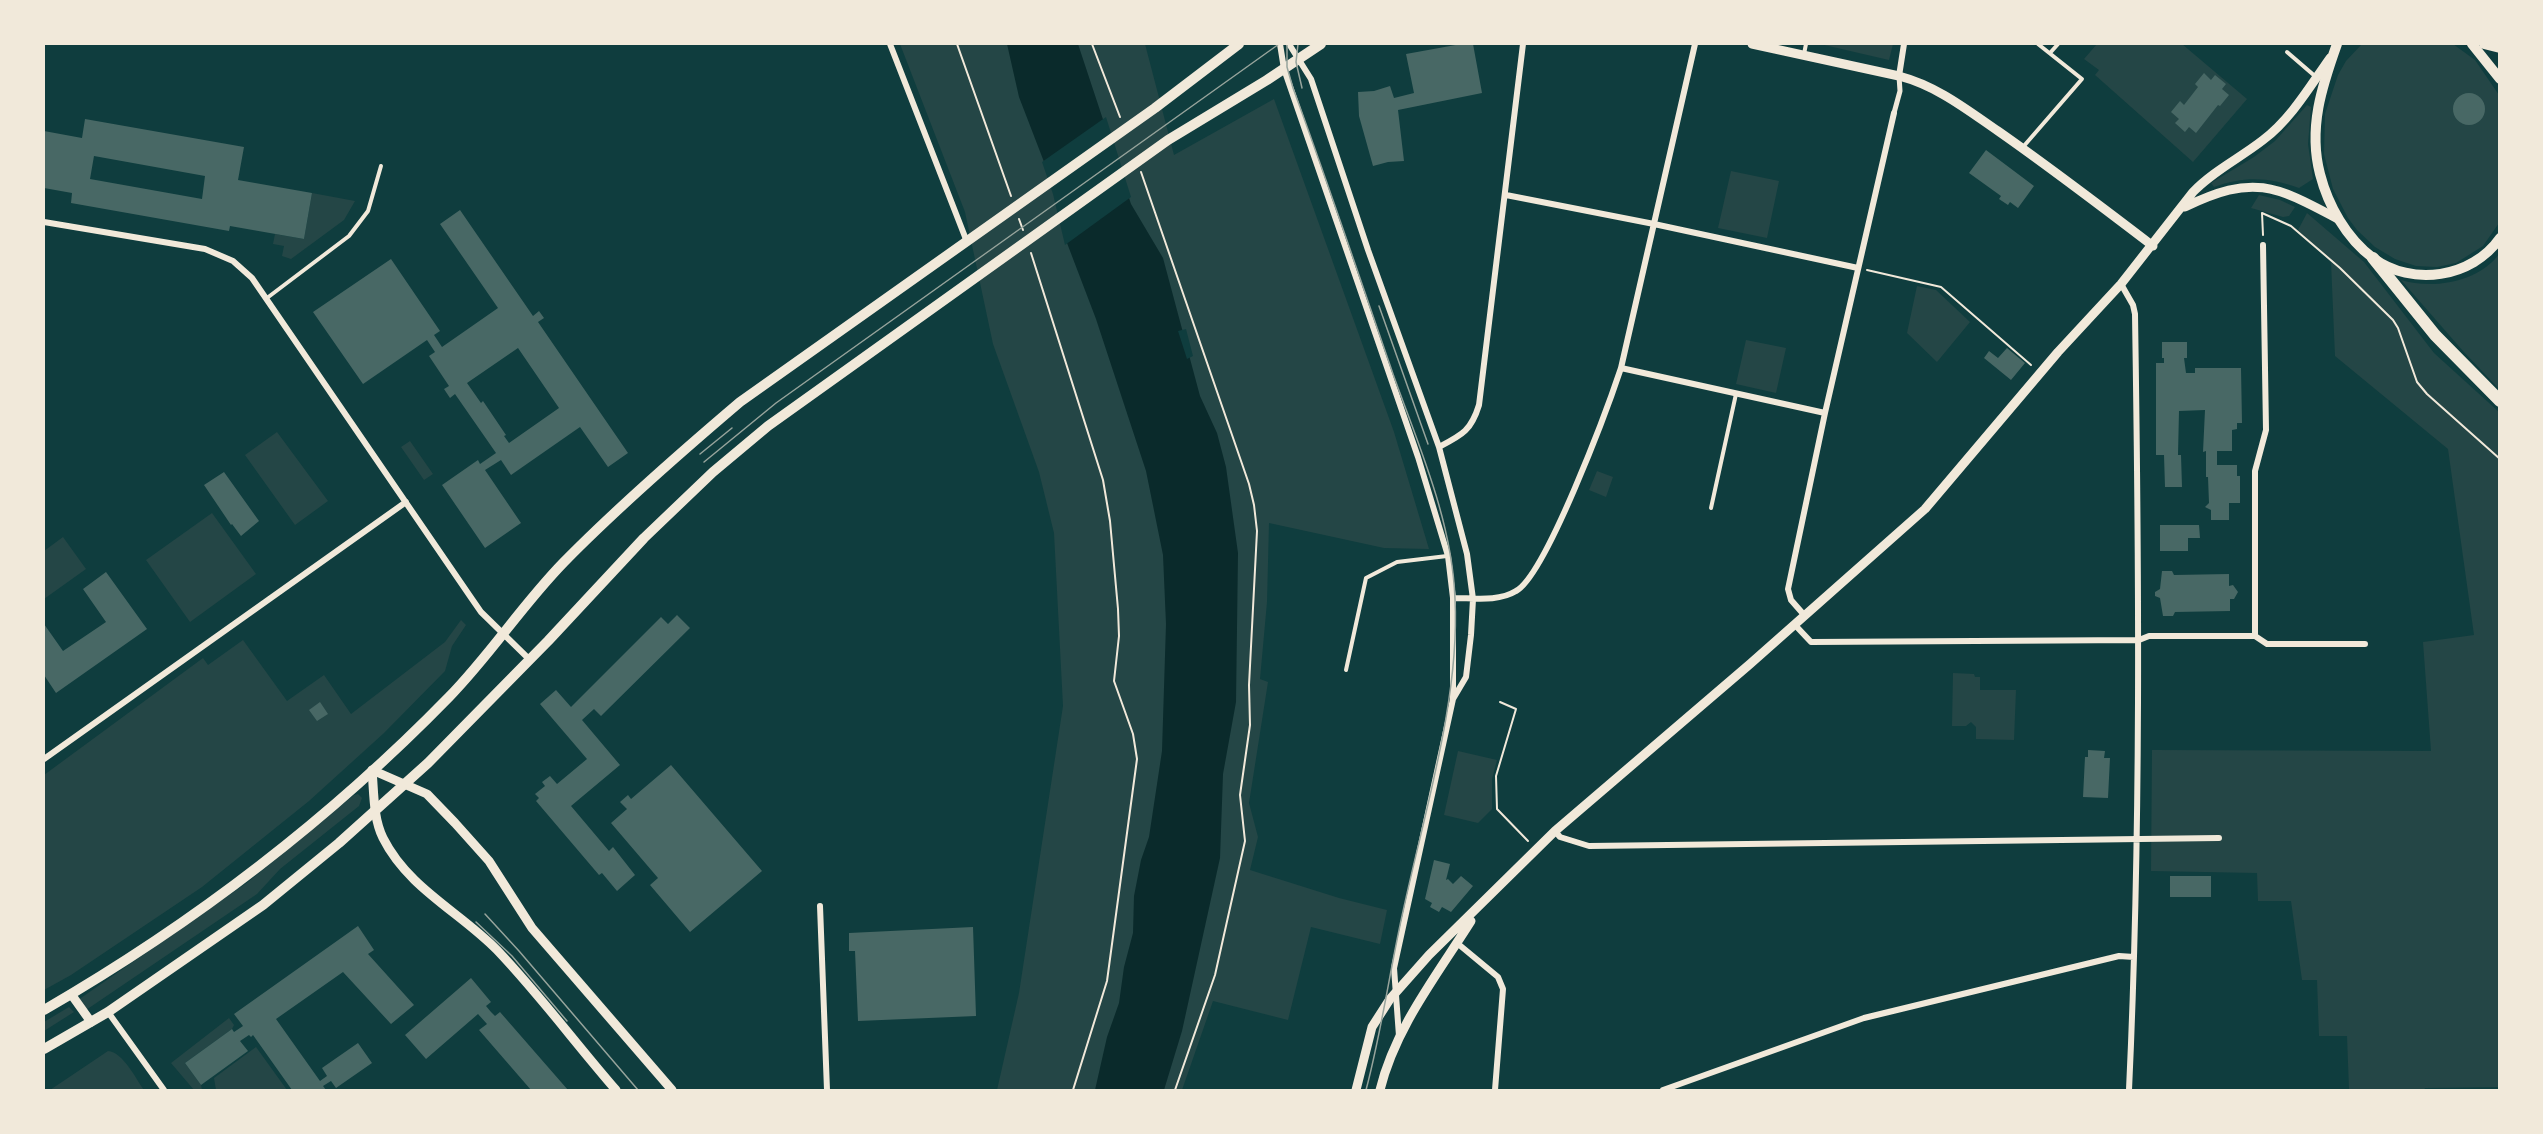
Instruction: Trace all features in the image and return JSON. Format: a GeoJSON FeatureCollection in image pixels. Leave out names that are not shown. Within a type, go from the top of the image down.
{"type":"FeatureCollection","features":[{"type":"Feature","properties":{"kind":"highway"},"geometry":{"type":"LineString","coordinates":[[2373,258],[2435,335],[2499,401]]}},
{"type":"Feature","properties":{"kind":"main road"},"geometry":{"type":"LineString","coordinates":[[44,1010],[209,903],[282,848],[372,770],[484,660],[518,614],[564,562],[706,431],[769,381],[1002,218],[1155,108],[1239,44]]}},
{"type":"Feature","properties":{"kind":"main road"},"geometry":{"type":"LineString","coordinates":[[44,1049],[108,1012],[263,905],[376,811],[529,659],[644,538],[713,472],[759,433],[1168,140],[1322,44]]}},
{"type":"Feature","properties":{"kind":"main road"},"geometry":{"type":"LineString","coordinates":[[2472,44],[2499,79]]}},
{"type":"Feature","properties":{"kind":"main road"},"geometry":{"type":"LineString","coordinates":[[2484,44],[2499,48]]}},
{"type":"Feature","properties":{"kind":"main road"},"geometry":{"type":"LineString","coordinates":[[2338,46],[2318,109],[2315,132],[2319,172],[2338,219],[2373,258],[2407,272],[2440,275],[2481,259],[2499,238]]}},
{"type":"Feature","properties":{"kind":"street"},"geometry":{"type":"LineString","coordinates":[[890,44],[968,242]]}},
{"type":"Feature","properties":{"kind":"street"},"geometry":{"type":"LineString","coordinates":[[1280,44],[1284,69],[1408,428],[1448,556],[1453,598],[1453,699],[1394,968],[1399,1036]]}},
{"type":"Feature","properties":{"kind":"street"},"geometry":{"type":"LineString","coordinates":[[1289,44],[1311,79],[1368,250],[1439,447],[1467,554],[1473,598],[1466,677],[1453,699]]}},
{"type":"Feature","properties":{"kind":"street"},"geometry":{"type":"LineString","coordinates":[[1439,447],[1464,434],[1474,423],[1479,405],[1506,195],[1522,44]]}},
{"type":"Feature","properties":{"kind":"street"},"geometry":{"type":"LineString","coordinates":[[1453,598],[1509,594],[1524,586],[1548,549],[1611,399],[1621,368],[1695,44]]}},
{"type":"Feature","properties":{"kind":"street"},"geometry":{"type":"LineString","coordinates":[[1752,44],[1921,81],[1941,92],[2022,148],[2153,246]]}},
{"type":"Feature","properties":{"kind":"street"},"geometry":{"type":"LineString","coordinates":[[1805,616],[1791,600],[1788,589],[1858,268],[1900,91],[1899,76],[1904,44]]}},
{"type":"Feature","properties":{"kind":"street"},"geometry":{"type":"LineString","coordinates":[[1356,1090],[1372,1027],[1395,995],[1429,955],[1555,831],[1795,625],[1925,509],[2041,373],[2121,285],[2204,180],[2271,133],[2282,122],[2338,46]]}},
{"type":"Feature","properties":{"kind":"street"},"geometry":{"type":"LineString","coordinates":[[2183,208],[2222,191],[2258,186],[2292,195],[2338,219]]}},
{"type":"Feature","properties":{"kind":"street"},"geometry":{"type":"LineString","coordinates":[[1506,195],[1858,268]]}},
{"type":"Feature","properties":{"kind":"street"},"geometry":{"type":"LineString","coordinates":[[44,222],[205,249],[233,261],[252,278],[481,612],[529,659]]}},
{"type":"Feature","properties":{"kind":"street"},"geometry":{"type":"LineString","coordinates":[[2255,636],[2255,471],[2266,430],[2263,245]]}},
{"type":"Feature","properties":{"kind":"street"},"geometry":{"type":"LineString","coordinates":[[2121,285],[2133,305],[2139,640],[2134,957],[2129,1090]]}},
{"type":"Feature","properties":{"kind":"street"},"geometry":{"type":"LineString","coordinates":[[1621,368],[1826,413]]}},
{"type":"Feature","properties":{"kind":"street"},"geometry":{"type":"LineString","coordinates":[[44,759],[406,502]]}},
{"type":"Feature","properties":{"kind":"street"},"geometry":{"type":"LineString","coordinates":[[1795,625],[1811,642],[2139,640],[2149,636],[2255,636],[2266,644],[2365,644]]}},
{"type":"Feature","properties":{"kind":"street"},"geometry":{"type":"LineString","coordinates":[[616,1090],[496,949],[424,890],[399,861],[382,837],[376,811],[372,770],[427,794],[489,861],[532,928],[672,1090]]}},
{"type":"Feature","properties":{"kind":"street"},"geometry":{"type":"LineString","coordinates":[[1555,831],[1560,837],[1589,846],[2219,838]]}},
{"type":"Feature","properties":{"kind":"street"},"geometry":{"type":"LineString","coordinates":[[820,906],[827,1090]]}},
{"type":"Feature","properties":{"kind":"street"},"geometry":{"type":"LineString","coordinates":[[1380,1090],[1384,1070],[1399,1036],[1478,909]]}},
{"type":"Feature","properties":{"kind":"street"},"geometry":{"type":"LineString","coordinates":[[1457,943],[1498,977],[1503,989],[1495,1090]]}},
{"type":"Feature","properties":{"kind":"street"},"geometry":{"type":"LineString","coordinates":[[1663,1090],[1864,1018],[2119,956],[2134,957]]}},
{"type":"Feature","properties":{"kind":"street"},"geometry":{"type":"LineString","coordinates":[[71,994],[91,1023]]}},
{"type":"Feature","properties":{"kind":"street"},"geometry":{"type":"LineString","coordinates":[[108,1012],[164,1090]]}},
{"type":"Feature","properties":{"kind":"lane"},"geometry":{"type":"LineString","coordinates":[[1804,54],[1806,44]]}},
{"type":"Feature","properties":{"kind":"lane"},"geometry":{"type":"LineString","coordinates":[[2022,148],[2082,79],[2038,44]]}},
{"type":"Feature","properties":{"kind":"lane"},"geometry":{"type":"LineString","coordinates":[[2050,53],[2058,44]]}},
{"type":"Feature","properties":{"kind":"lane"},"geometry":{"type":"LineString","coordinates":[[2287,52],[2316,77]]}},
{"type":"Feature","properties":{"kind":"lane"},"geometry":{"type":"LineString","coordinates":[[267,298],[349,236],[368,211],[381,166]]}},
{"type":"Feature","properties":{"kind":"lane"},"geometry":{"type":"LineString","coordinates":[[1711,508],[1736,394]]}},
{"type":"Feature","properties":{"kind":"lane"},"geometry":{"type":"LineString","coordinates":[[1346,669],[1366,578],[1397,562],[1448,556]]}},
{"type":"Feature","properties":{"kind":"path"},"geometry":{"type":"LineString","coordinates":[[957,44],[1013,201]]}},
{"type":"Feature","properties":{"kind":"path"},"geometry":{"type":"LineString","coordinates":[[1148,192],[1249,484],[1257,531],[1249,685],[1250,725],[1240,795],[1245,841],[1215,975],[1175,1090]]}},
{"type":"Feature","properties":{"kind":"path"},"geometry":{"type":"LineString","coordinates":[[1017,212],[1024,234]]}},
{"type":"Feature","properties":{"kind":"path"},"geometry":{"type":"LineString","coordinates":[[2263,245],[2262,213],[2292,226],[2331,261],[2398,328],[2416,382],[2499,459]]}},
{"type":"Feature","properties":{"kind":"path"},"geometry":{"type":"LineString","coordinates":[[1028,245],[1103,480],[1110,521],[1118,609],[1119,636],[1114,681],[1133,734],[1137,759],[1107,981],[1073,1090]]}},
{"type":"Feature","properties":{"kind":"path"},"geometry":{"type":"LineString","coordinates":[[1858,268],[1941,287],[2041,373]]}},
{"type":"Feature","properties":{"kind":"path"},"geometry":{"type":"LineString","coordinates":[[1500,702],[1516,710],[1496,776],[1497,809],[1536,849]]}},
{"type":"Feature","properties":{"kind":"shaded area"},"geometry":{"type":"Polygon","coordinates":[[[900,44],[1145,44],[1174,155],[1274,99],[1394,432],[1429,549],[1384,548],[1269,523],[1267,602],[1260,679],[1268,682],[1249,803],[1258,837],[1250,870],[1339,898],[1387,910],[1380,944],[1311,927],[1288,1020],[1213,1001],[1182,1090],[997,1090],[1019,993],[1063,706],[1054,533],[1039,472],[993,344],[965,212],[900,44]]]}},
{"type":"Feature","properties":{"kind":"shaded area"},"geometry":{"type":"Polygon","coordinates":[[[1007,44],[1078,44],[1131,204],[1163,258],[1200,396],[1217,433],[1226,467],[1238,553],[1236,702],[1223,774],[1220,858],[1182,1031],[1164,1090],[1095,1090],[1107,1037],[1119,1003],[1124,967],[1133,933],[1134,896],[1141,860],[1149,837],[1162,751],[1166,624],[1163,555],[1146,471],[1096,319],[1067,243],[1056,193],[1019,97],[1007,44]]]}},
{"type":"Feature","properties":{"kind":"shaded area"},"geometry":{"type":"Polygon","coordinates":[[[1820,44],[1893,44],[1889,60],[1820,44]]]}},
{"type":"Feature","properties":{"kind":"shaded area"},"geometry":{"type":"Polygon","coordinates":[[[2097,44],[2182,44],[2247,99],[2193,162],[2095,75],[2099,70],[2084,59],[2097,44]]]}},
{"type":"Feature","properties":{"kind":"shaded area"},"geometry":{"type":"Polygon","coordinates":[[[2362,44],[2453,44],[2475,60],[2499,95],[2499,223],[2483,246],[2456,263],[2437,267],[2416,266],[2395,259],[2375,247],[2348,218],[2333,189],[2324,154],[2325,114],[2338,75],[2346,61],[2362,44]]]}},
{"type":"Feature","properties":{"kind":"shaded area"},"geometry":{"type":"Polygon","coordinates":[[[2307,105],[2311,107],[2308,144],[2313,179],[2299,188],[2256,179],[2225,183],[2214,187],[2211,183],[2254,157],[2275,141],[2307,105]]]}},
{"type":"Feature","properties":{"kind":"shaded area"},"geometry":{"type":"Polygon","coordinates":[[[1731,171],[1779,181],[1767,238],[1718,228],[1731,171]]]}},
{"type":"Feature","properties":{"kind":"shaded area"},"geometry":{"type":"Polygon","coordinates":[[[312,193],[355,201],[344,220],[291,259],[282,256],[284,246],[273,244],[275,234],[304,239],[312,193]]]}},
{"type":"Feature","properties":{"kind":"shaded area"},"geometry":{"type":"Polygon","coordinates":[[[2259,195],[2280,200],[2295,207],[2289,216],[2283,217],[2251,208],[2259,195]]]}},
{"type":"Feature","properties":{"kind":"shaded area"},"geometry":{"type":"Polygon","coordinates":[[[2307,213],[2364,262],[2434,353],[2499,412],[2499,1087],[2425,1088],[2424,1090],[2349,1089],[2347,1036],[2319,1036],[2317,980],[2302,980],[2291,901],[2258,901],[2257,873],[2151,871],[2152,750],[2431,751],[2423,642],[2474,635],[2448,449],[2335,356],[2331,262],[2298,230],[2307,213]]]}},
{"type":"Feature","properties":{"kind":"shaded area"},"geometry":{"type":"Polygon","coordinates":[[[2499,254],[2499,389],[2401,280],[2427,284],[2454,281],[2480,271],[2499,254]]]}},
{"type":"Feature","properties":{"kind":"shaded area"},"geometry":{"type":"Polygon","coordinates":[[[1917,286],[1936,290],[1970,322],[1937,362],[1907,333],[1917,286]]]}},
{"type":"Feature","properties":{"kind":"shaded area"},"geometry":{"type":"Polygon","coordinates":[[[1746,340],[1786,348],[1776,393],[1736,384],[1746,340]]]}},
{"type":"Feature","properties":{"kind":"shaded area"},"geometry":{"type":"Polygon","coordinates":[[[277,432],[328,501],[295,525],[245,455],[277,432]]]}},
{"type":"Feature","properties":{"kind":"shaded area"},"geometry":{"type":"Polygon","coordinates":[[[410,441],[433,474],[424,480],[401,447],[410,441]]]}},
{"type":"Feature","properties":{"kind":"shaded area"},"geometry":{"type":"Polygon","coordinates":[[[1597,471],[1613,477],[1606,497],[1589,490],[1597,471]]]}},
{"type":"Feature","properties":{"kind":"shaded area"},"geometry":{"type":"Polygon","coordinates":[[[212,513],[256,574],[190,622],[146,560],[212,513]]]}},
{"type":"Feature","properties":{"kind":"shaded area"},"geometry":{"type":"Polygon","coordinates":[[[63,537],[86,569],[44,599],[44,551],[63,537]]]}},
{"type":"Feature","properties":{"kind":"shaded area"},"geometry":{"type":"Polygon","coordinates":[[[461,620],[466,625],[452,646],[445,671],[384,733],[309,801],[202,887],[71,975],[44,990],[44,775],[203,658],[208,665],[243,640],[287,701],[324,675],[351,714],[445,642],[461,620]]]}},
{"type":"Feature","properties":{"kind":"shaded area"},"geometry":{"type":"Polygon","coordinates":[[[1953,673],[1974,674],[1975,677],[1980,677],[1980,690],[2016,690],[2014,740],[1976,739],[1976,727],[1971,722],[1966,726],[1952,726],[1953,673]]]}},
{"type":"Feature","properties":{"kind":"shaded area"},"geometry":{"type":"Polygon","coordinates":[[[1458,751],[1497,760],[1492,779],[1492,809],[1478,823],[1444,815],[1458,751]]]}},
{"type":"Feature","properties":{"kind":"shaded area"},"geometry":{"type":"Polygon","coordinates":[[[358,794],[362,798],[359,806],[280,869],[257,894],[86,1010],[78,1000],[248,882],[358,794]]]}},
{"type":"Feature","properties":{"kind":"shaded area"},"geometry":{"type":"Polygon","coordinates":[[[69,1007],[74,1012],[44,1031],[44,1022],[69,1007]]]}},
{"type":"Feature","properties":{"kind":"shaded area"},"geometry":{"type":"Polygon","coordinates":[[[229,1018],[234,1025],[232,1029],[185,1063],[201,1085],[202,1090],[194,1090],[171,1063],[229,1018]]]}},
{"type":"Feature","properties":{"kind":"shaded area"},"geometry":{"type":"Polygon","coordinates":[[[256,1047],[287,1090],[216,1090],[214,1078],[256,1047]]]}},
{"type":"Feature","properties":{"kind":"shaded area"},"geometry":{"type":"Polygon","coordinates":[[[108,1051],[124,1061],[144,1090],[50,1090],[108,1051]]]}},
{"type":"Feature","properties":{"kind":"pier"},"geometry":{"type":"Polygon","coordinates":[[[1106,117],[1131,197],[1065,245],[1053,194],[1042,162],[1106,117]]]}},
{"type":"Feature","properties":{"kind":"pier"},"geometry":{"type":"Polygon","coordinates":[[[1186,329],[1193,356],[1187,359],[1178,331],[1186,329]]]}},
{"type":"Feature","properties":{"kind":"building"},"geometry":{"type":"Polygon","coordinates":[[[1473,44],[1482,93],[1398,110],[1404,161],[1373,166],[1359,116],[1358,92],[1374,91],[1390,86],[1394,98],[1414,93],[1406,54],[1473,44]]]}},
{"type":"Feature","properties":{"kind":"building"},"geometry":{"type":"Polygon","coordinates":[[[2204,73],[2211,80],[2215,75],[2226,84],[2222,89],[2229,95],[2196,133],[2189,127],[2185,132],[2175,123],[2179,119],[2171,112],[2180,101],[2184,105],[2198,87],[2195,84],[2204,73]]]}},
{"type":"Feature","properties":{"kind":"building"},"geometry":{"type":"Polygon","coordinates":[[[2469,93],[2480,98],[2485,109],[2480,120],[2469,125],[2458,120],[2453,109],[2458,98],[2469,93]]]}},
{"type":"Feature","properties":{"kind":"building"},"geometry":{"type":"Polygon","coordinates":[[[85,119],[244,147],[238,180],[312,193],[304,239],[230,226],[229,231],[71,203],[72,193],[44,188],[44,131],[82,138],[85,119]],[[94,156],[90,179],[202,199],[205,176],[94,156]]]}},
{"type":"Feature","properties":{"kind":"building"},"geometry":{"type":"Polygon","coordinates":[[[1986,150],[2034,186],[2018,208],[2010,202],[2008,205],[1999,199],[2001,196],[1969,173],[1986,150]]]}},
{"type":"Feature","properties":{"kind":"building"},"geometry":{"type":"Polygon","coordinates":[[[460,210],[533,316],[539,311],[544,318],[538,322],[628,453],[608,467],[580,427],[511,475],[501,460],[485,470],[521,523],[485,548],[442,485],[478,460],[480,464],[496,453],[455,394],[450,398],[444,389],[449,386],[429,356],[435,352],[427,340],[363,384],[313,312],[391,259],[440,331],[434,335],[442,347],[498,308],[440,224],[460,210]],[[518,348],[467,383],[481,403],[483,401],[509,443],[559,408],[518,348]]]}},
{"type":"Feature","properties":{"kind":"building"},"geometry":{"type":"Polygon","coordinates":[[[2162,342],[2187,342],[2187,358],[2184,358],[2186,373],[2195,373],[2195,368],[2241,368],[2242,423],[2237,423],[2237,429],[2232,430],[2232,451],[2217,451],[2217,465],[2237,465],[2237,476],[2240,476],[2240,503],[2229,503],[2229,520],[2211,520],[2211,510],[2205,507],[2209,503],[2206,451],[2203,452],[2205,410],[2179,411],[2178,455],[2181,455],[2182,487],[2165,487],[2164,455],[2156,455],[2156,363],[2164,363],[2162,342]]]}},
{"type":"Feature","properties":{"kind":"building"},"geometry":{"type":"Polygon","coordinates":[[[2007,348],[2025,363],[2011,380],[1984,358],[1989,351],[1998,358],[2007,348]]]}},
{"type":"Feature","properties":{"kind":"building"},"geometry":{"type":"Polygon","coordinates":[[[224,472],[259,521],[241,536],[204,485],[224,472]]]}},
{"type":"Feature","properties":{"kind":"building"},"geometry":{"type":"Polygon","coordinates":[[[2160,525],[2199,525],[2200,538],[2188,538],[2188,551],[2160,551],[2160,525]]]}},
{"type":"Feature","properties":{"kind":"building"},"geometry":{"type":"Polygon","coordinates":[[[2162,571],[2172,571],[2174,575],[2229,574],[2229,586],[2233,585],[2238,592],[2234,599],[2230,599],[2230,611],[2175,612],[2173,616],[2163,616],[2160,598],[2155,596],[2155,592],[2160,589],[2162,571]]]}},
{"type":"Feature","properties":{"kind":"building"},"geometry":{"type":"Polygon","coordinates":[[[106,572],[147,629],[56,693],[44,675],[44,624],[63,651],[106,622],[83,589],[106,572]]]}},
{"type":"Feature","properties":{"kind":"building"},"geometry":{"type":"Polygon","coordinates":[[[677,615],[690,628],[601,716],[594,709],[582,720],[620,765],[571,806],[609,851],[613,847],[635,875],[617,891],[602,873],[599,875],[536,801],[539,798],[535,794],[545,786],[542,782],[550,776],[557,784],[587,759],[540,704],[556,690],[571,707],[661,617],[668,624],[677,615]]]}},
{"type":"Feature","properties":{"kind":"building"},"geometry":{"type":"Polygon","coordinates":[[[320,702],[328,714],[317,721],[309,710],[320,702]]]}},
{"type":"Feature","properties":{"kind":"building"},"geometry":{"type":"Polygon","coordinates":[[[2088,750],[2105,751],[2104,758],[2110,758],[2108,798],[2083,797],[2085,757],[2088,757],[2088,750]]]}},
{"type":"Feature","properties":{"kind":"building"},"geometry":{"type":"Polygon","coordinates":[[[671,765],[762,871],[690,932],[650,885],[658,878],[611,823],[627,809],[620,802],[628,795],[631,799],[671,765]]]}},
{"type":"Feature","properties":{"kind":"building"},"geometry":{"type":"Polygon","coordinates":[[[1434,860],[1450,864],[1446,880],[1448,879],[1453,884],[1461,876],[1473,886],[1451,912],[1442,907],[1439,912],[1430,907],[1432,903],[1425,899],[1434,860]]]}},
{"type":"Feature","properties":{"kind":"building"},"geometry":{"type":"Polygon","coordinates":[[[2170,876],[2211,876],[2211,897],[2170,897],[2170,876]]]}},
{"type":"Feature","properties":{"kind":"building"},"geometry":{"type":"Polygon","coordinates":[[[358,926],[374,950],[368,954],[414,1005],[391,1024],[343,972],[276,1019],[320,1081],[327,1076],[322,1068],[358,1043],[372,1063],[336,1088],[331,1081],[323,1086],[326,1090],[292,1090],[253,1035],[251,1037],[249,1035],[240,1041],[248,1051],[201,1085],[185,1063],[232,1029],[234,1032],[243,1026],[234,1014],[358,926]]]}},
{"type":"Feature","properties":{"kind":"building"},"geometry":{"type":"Polygon","coordinates":[[[973,927],[976,1016],[858,1021],[855,951],[849,951],[849,933],[973,927]]]}},
{"type":"Feature","properties":{"kind":"building"},"geometry":{"type":"Polygon","coordinates":[[[471,978],[491,1002],[486,1006],[491,1012],[495,1016],[500,1012],[568,1090],[531,1090],[479,1030],[487,1024],[478,1014],[426,1059],[405,1035],[471,978]]]}},
{"type":"Feature","properties":{"kind":"tram line"},"geometry":{"type":"LineString","coordinates":[[704,462],[776,403],[1279,44]]}},
{"type":"Feature","properties":{"kind":"tram line"},"geometry":{"type":"LineString","coordinates":[[1287,44],[1287,67],[1293,88],[1433,484],[1453,570],[1455,637],[1447,714],[1366,1090]]}},
{"type":"Feature","properties":{"kind":"tram line"},"geometry":{"type":"LineString","coordinates":[[1298,44],[1296,62],[1302,88]]}},
{"type":"Feature","properties":{"kind":"tram line"},"geometry":{"type":"LineString","coordinates":[[1379,306],[1428,444]]}},
{"type":"Feature","properties":{"kind":"tram line"},"geometry":{"type":"LineString","coordinates":[[700,454],[732,428]]}},
{"type":"Feature","properties":{"kind":"tram line"},"geometry":{"type":"LineString","coordinates":[[485,914],[638,1090]]}},
{"type":"Feature","properties":{"kind":"tram line"},"geometry":{"type":"LineString","coordinates":[[476,922],[512,956],[567,1021]]}}]}
